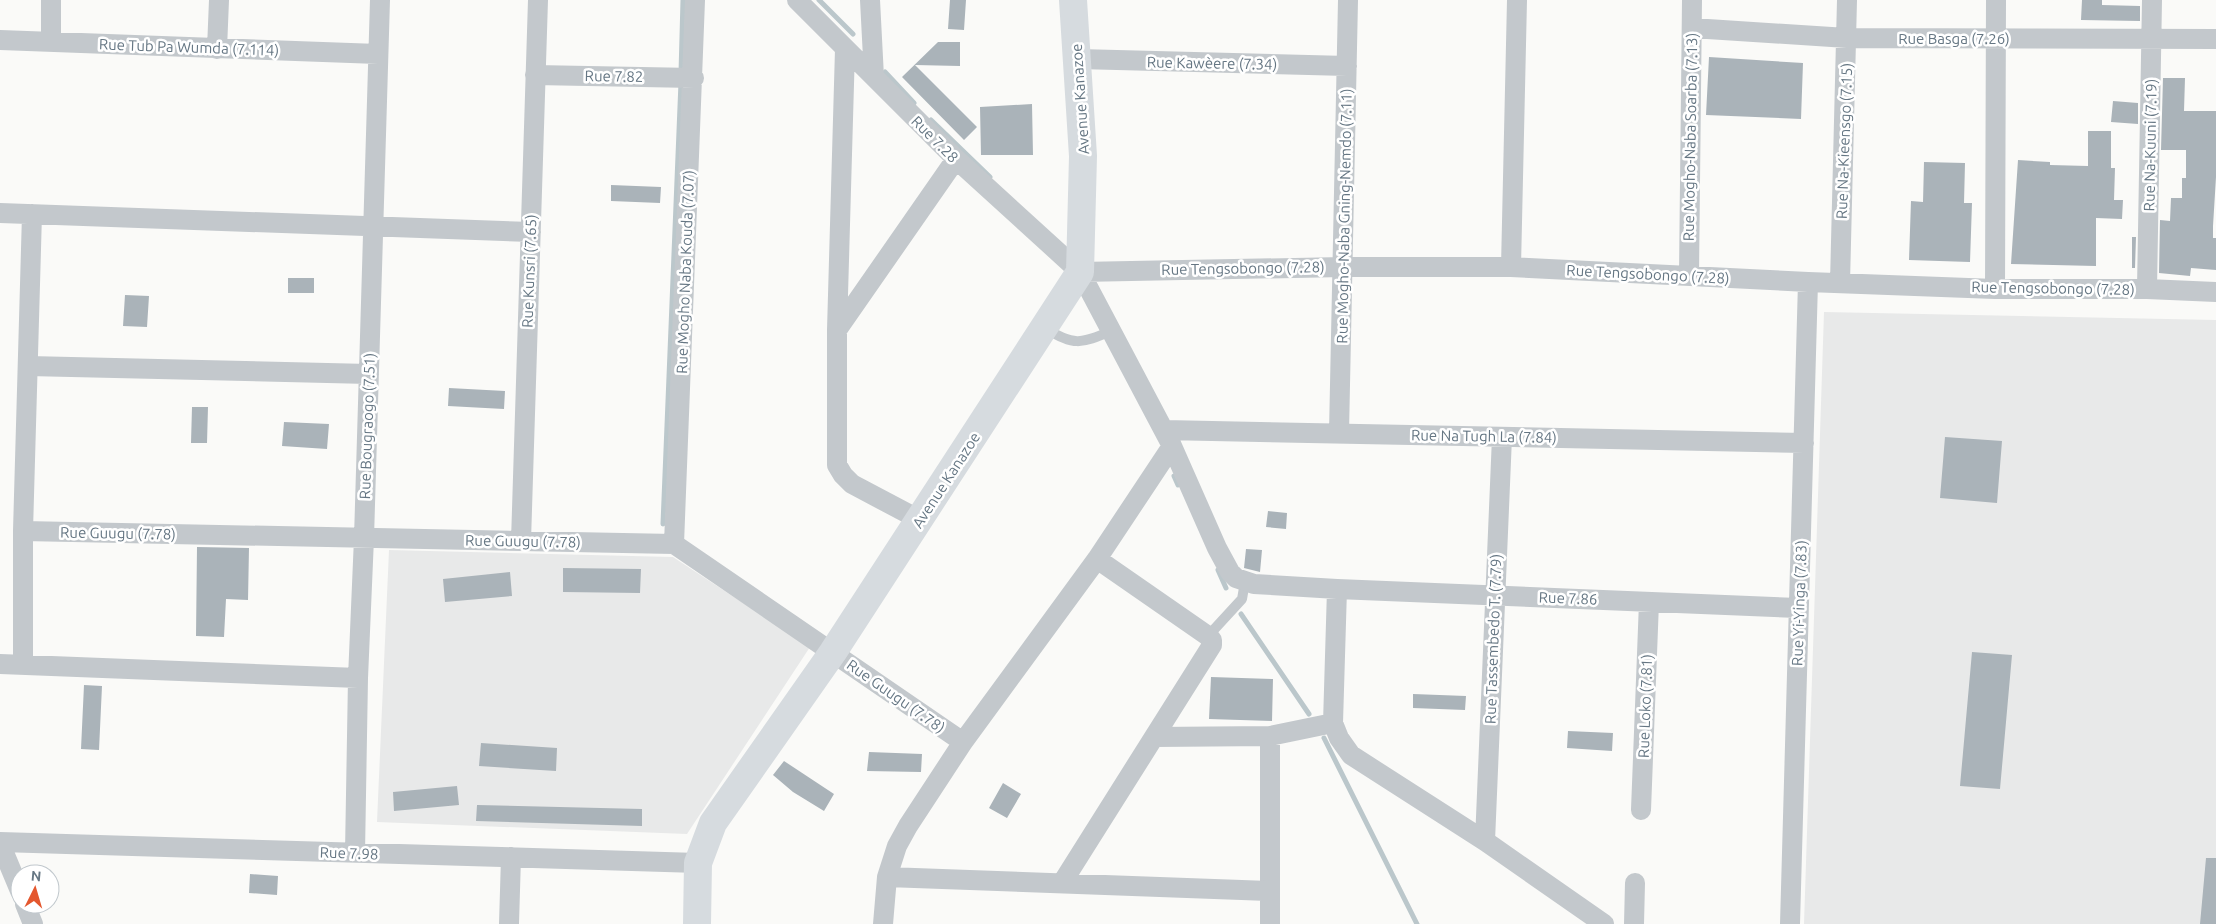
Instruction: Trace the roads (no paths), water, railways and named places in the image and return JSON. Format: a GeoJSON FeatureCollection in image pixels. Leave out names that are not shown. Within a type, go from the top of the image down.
{"type":"FeatureCollection","features":[{"type":"Feature","properties":{"kind":"street"},"geometry":{"type":"LineString","coordinates":[[50,42],[51,0]]}},
{"type":"Feature","properties":{"kind":"street"},"geometry":{"type":"LineString","coordinates":[[217,49],[219,0]]}},
{"type":"Feature","properties":{"kind":"street","name":"Rue Bougraogo (7.51)"},"geometry":{"type":"LineString","coordinates":[[355,853],[358,678],[380,0]]}},
{"type":"Feature","properties":{"kind":"street","name":"Rue Kunsri (7.65)"},"geometry":{"type":"LineString","coordinates":[[521,541],[538,0]]}},
{"type":"Feature","properties":{"kind":"street","name":"Rue Mogho Naba Kouda (7.07)"},"geometry":{"type":"LineString","coordinates":[[674,544],[696,0]]}},
{"type":"Feature","properties":{"kind":"street","name":"Rue 7.28"},"geometry":{"type":"LineString","coordinates":[[797,0],[956,159],[1080,272]]}},
{"type":"Feature","properties":{"kind":"street"},"geometry":{"type":"LineString","coordinates":[[870,0],[874,77]]}},
{"type":"Feature","properties":{"kind":"street","name":"Avenue Kanazoe"},"geometry":{"type":"LineString","coordinates":[[697,924],[698,863],[713,823],[833,652],[1080,272],[1084,156],[1072,0]]}},
{"type":"Feature","properties":{"kind":"street","name":"Rue Mogho-Naba Gning-Nemdo (7.11)"},"geometry":{"type":"LineString","coordinates":[[1340,433],[1348,0]]}},
{"type":"Feature","properties":{"kind":"street"},"geometry":{"type":"LineString","coordinates":[[1511,267],[1517,0]]}},
{"type":"Feature","properties":{"kind":"street","name":"Rue Mogho-Naba Soarba (7.13)"},"geometry":{"type":"LineString","coordinates":[[1688,275],[1692,0]]}},
{"type":"Feature","properties":{"kind":"street","name":"Rue Na-Kieensgo (7.15)"},"geometry":{"type":"LineString","coordinates":[[1840,283],[1847,0]]}},
{"type":"Feature","properties":{"kind":"street"},"geometry":{"type":"LineString","coordinates":[[1995,289],[1996,0]]}},
{"type":"Feature","properties":{"kind":"street","name":"Rue Na-Kuuni (7.19)"},"geometry":{"type":"LineString","coordinates":[[2147,289],[2152,0]]}},
{"type":"Feature","properties":{"kind":"street","name":"Rue Basga (7.26)"},"geometry":{"type":"LineString","coordinates":[[1692,28],[1847,38],[2216,39]]}},
{"type":"Feature","properties":{"kind":"street","name":"Rue Tub Pa Wumda (7.114)"},"geometry":{"type":"LineString","coordinates":[[0,40],[378,54]]}},
{"type":"Feature","properties":{"kind":"street"},"geometry":{"type":"LineString","coordinates":[[845,49],[837,330],[837,465],[852,484],[920,520]]}},
{"type":"Feature","properties":{"kind":"street","name":"Rue Kawèere (7.34)"},"geometry":{"type":"LineString","coordinates":[[1078,59],[1347,66]]}},
{"type":"Feature","properties":{"kind":"street","name":"Rue 7.82"},"geometry":{"type":"LineString","coordinates":[[535,75],[694,78]]}},
{"type":"Feature","properties":{"kind":"street"},"geometry":{"type":"LineString","coordinates":[[837,330],[956,159]]}},
{"type":"Feature","properties":{"kind":"street"},"geometry":{"type":"LineString","coordinates":[[0,213],[531,232]]}},
{"type":"Feature","properties":{"kind":"street"},"geometry":{"type":"LineString","coordinates":[[23,665],[23,531],[32,214]]}},
{"type":"Feature","properties":{"kind":"street","name":"Rue Tengsobongo (7.28)"},"geometry":{"type":"LineString","coordinates":[[1080,272],[1343,267],[1511,267],[1995,289],[2147,289],[2216,292]]}},
{"type":"Feature","properties":{"kind":"street"},"geometry":{"type":"LineString","coordinates":[[1080,272],[1168,438],[1230,572],[1245,582]]}},
{"type":"Feature","properties":{"kind":"street","name":"Rue Yi-Yinga (7.83)"},"geometry":{"type":"LineString","coordinates":[[1790,924],[1808,282]]}},
{"type":"Feature","properties":{"kind":"street"},"geometry":{"type":"LineString","coordinates":[[28,366],[369,374]]}},
{"type":"Feature","properties":{"kind":"street","name":"Rue Na Tugh La (7.84)"},"geometry":{"type":"LineString","coordinates":[[1168,438],[1340,433],[1804,443]]}},
{"type":"Feature","properties":{"kind":"street","name":"Rue Tassembedo T. (7.79)"},"geometry":{"type":"LineString","coordinates":[[1485,841],[1502,437]]}},
{"type":"Feature","properties":{"kind":"street"},"geometry":{"type":"LineString","coordinates":[[883,924],[887,877],[897,846],[908,826],[963,742],[1097,559],[1168,438]]}},
{"type":"Feature","properties":{"kind":"street","name":"Rue Guugu (7.78)"},"geometry":{"type":"LineString","coordinates":[[23,531],[674,544],[963,742]]}},
{"type":"Feature","properties":{"kind":"street"},"geometry":{"type":"LineString","coordinates":[[1062,883],[1210,649],[1212,640],[1097,559]]}},
{"type":"Feature","properties":{"kind":"street","name":"Rue 7.86"},"geometry":{"type":"LineString","coordinates":[[1245,582],[1337,589],[1798,608]]}},
{"type":"Feature","properties":{"kind":"street"},"geometry":{"type":"LineString","coordinates":[[1337,589],[1333,723],[1339,738],[1351,754],[1485,841],[1604,924]]}},
{"type":"Feature","properties":{"kind":"street","name":"Rue Loko (7.81)"},"geometry":{"type":"LineString","coordinates":[[1641,810],[1649,602]]}},
{"type":"Feature","properties":{"kind":"street"},"geometry":{"type":"LineString","coordinates":[[0,664],[358,678]]}},
{"type":"Feature","properties":{"kind":"street"},"geometry":{"type":"LineString","coordinates":[[1155,737],[1270,736],[1333,723]]}},
{"type":"Feature","properties":{"kind":"street"},"geometry":{"type":"LineString","coordinates":[[1270,736],[1270,924]]}},
{"type":"Feature","properties":{"kind":"street"},"geometry":{"type":"LineString","coordinates":[[0,842],[10,866]]}},
{"type":"Feature","properties":{"kind":"street","name":"Rue 7.98"},"geometry":{"type":"LineString","coordinates":[[0,842],[698,863]]}},
{"type":"Feature","properties":{"kind":"street"},"geometry":{"type":"LineString","coordinates":[[509,924],[511,858]]}},
{"type":"Feature","properties":{"kind":"street"},"geometry":{"type":"LineString","coordinates":[[887,877],[1269,891]]}},
{"type":"Feature","properties":{"kind":"street"},"geometry":{"type":"LineString","coordinates":[[1634,924],[1635,883]]}},
{"type":"Feature","properties":{"kind":"lane"},"geometry":{"type":"LineString","coordinates":[[1044,328],[1064,340],[1075,341],[1092,339],[1111,332]]}},
{"type":"Feature","properties":{"kind":"lane"},"geometry":{"type":"LineString","coordinates":[[1208,636],[1242,599],[1245,582]]}},
{"type":"Feature","properties":{"kind":"waterway"},"geometry":{"type":"LineString","coordinates":[[681,73],[683,0]]}},
{"type":"Feature","properties":{"kind":"waterway"},"geometry":{"type":"LineString","coordinates":[[819,0],[853,34]]}},
{"type":"Feature","properties":{"kind":"waterway"},"geometry":{"type":"LineString","coordinates":[[885,72],[914,103]]}},
{"type":"Feature","properties":{"kind":"waterway"},"geometry":{"type":"LineString","coordinates":[[663,524],[681,82]]}},
{"type":"Feature","properties":{"kind":"waterway"},"geometry":{"type":"LineString","coordinates":[[931,120],[990,177]]}},
{"type":"Feature","properties":{"kind":"waterway"},"geometry":{"type":"LineString","coordinates":[[1174,476],[1178,485]]}},
{"type":"Feature","properties":{"kind":"waterway"},"geometry":{"type":"LineString","coordinates":[[1218,570],[1226,588]]}},
{"type":"Feature","properties":{"kind":"waterway"},"geometry":{"type":"LineString","coordinates":[[1241,614],[1309,714]]}},
{"type":"Feature","properties":{"kind":"waterway"},"geometry":{"type":"LineString","coordinates":[[1324,738],[1417,924]]}}]}
